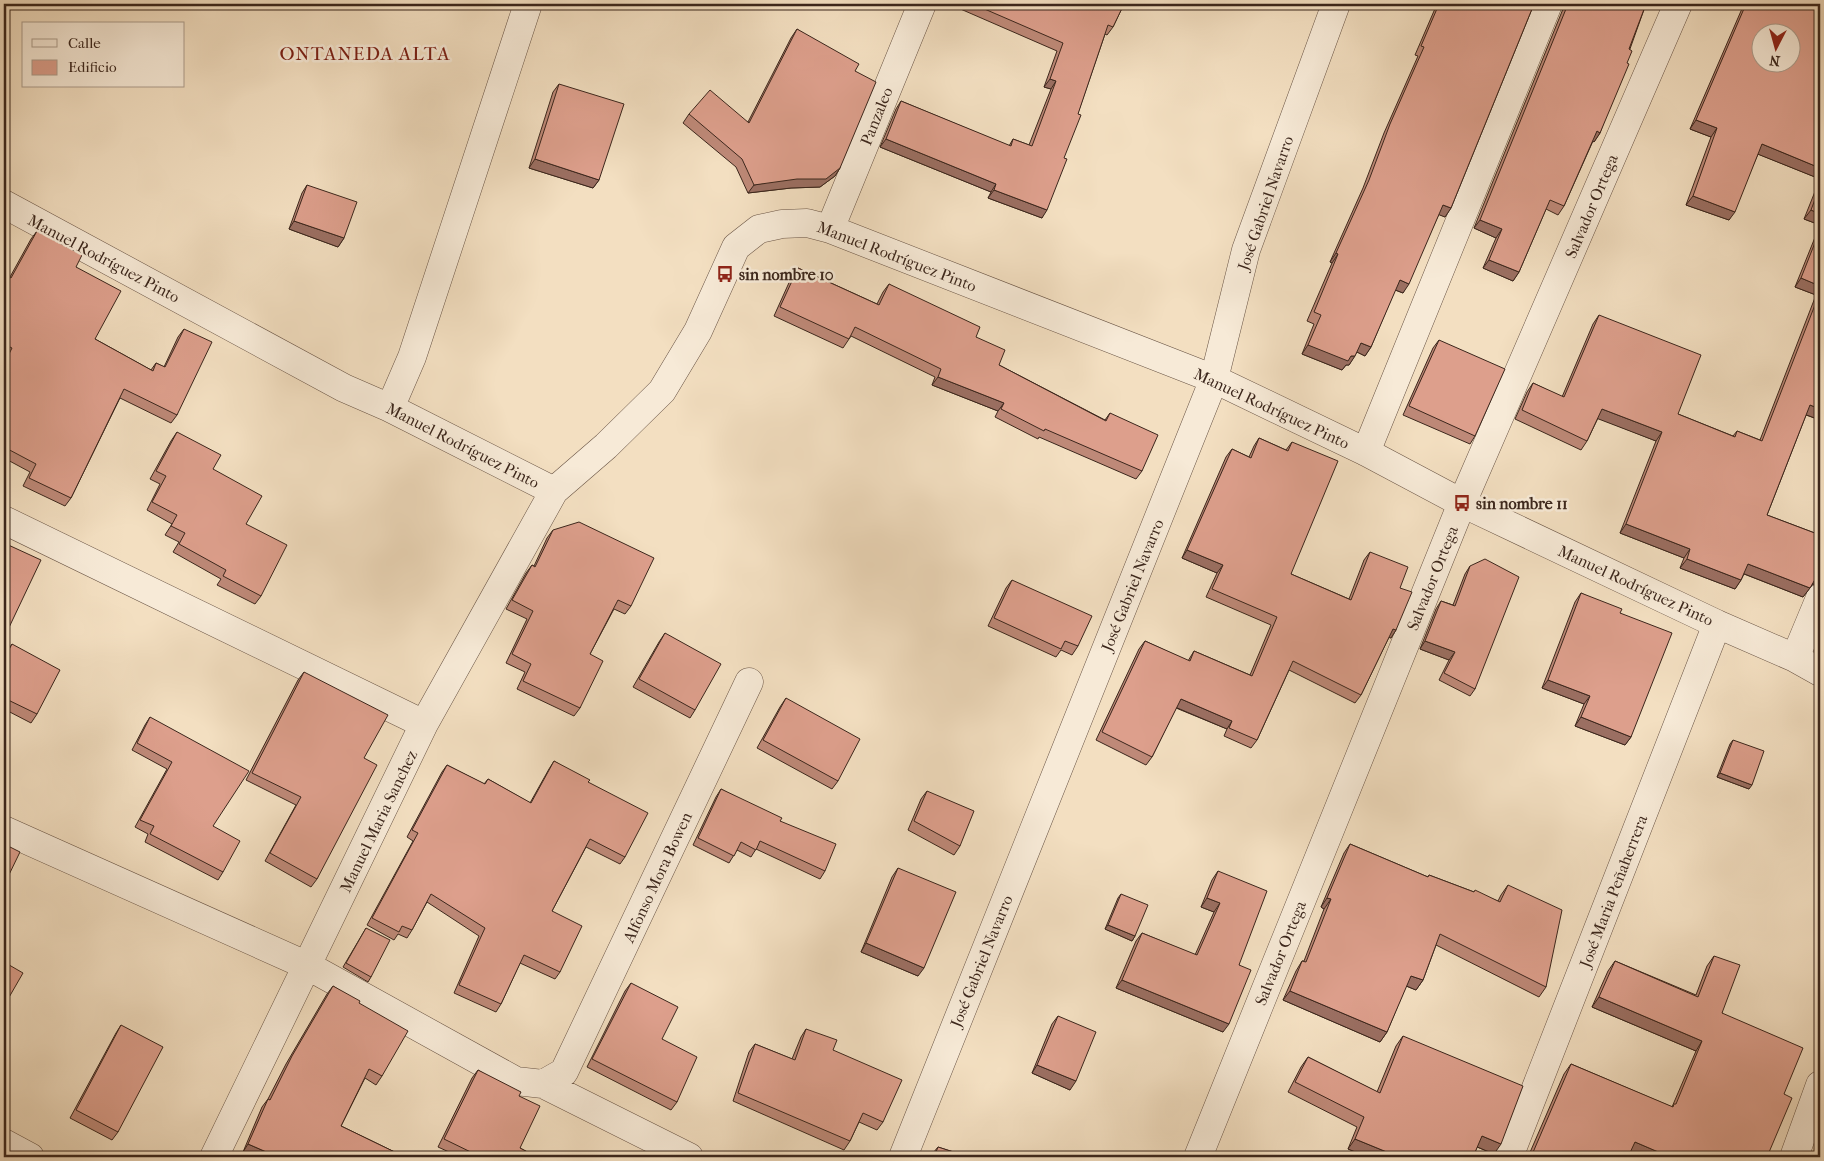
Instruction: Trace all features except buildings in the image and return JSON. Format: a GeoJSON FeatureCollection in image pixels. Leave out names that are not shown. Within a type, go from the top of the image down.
{"type":"FeatureCollection","features":[{"type":"Feature","properties":{"kind":"street"},"geometry":{"type":"LineString","coordinates":[[390,408],[412,357],[528,4]]}},
{"type":"Feature","properties":{"kind":"street","name":"Panzaleo"},"geometry":{"type":"LineString","coordinates":[[830,229],[922,4]]}},
{"type":"Feature","properties":{"kind":"street","name":"José Gabriel Navarro"},"geometry":{"type":"LineString","coordinates":[[903,1157],[1214,380],[1246,250],[1336,4]]}},
{"type":"Feature","properties":{"kind":"street"},"geometry":{"type":"LineString","coordinates":[[1366,452],[1548,4]]}},
{"type":"Feature","properties":{"kind":"street","name":"Salvador Ortega"},"geometry":{"type":"LineString","coordinates":[[1198,1157],[1462,503],[1678,4]]}},
{"type":"Feature","properties":{"kind":"street","name":"Manuel Rodríguez Pinto"},"geometry":{"type":"LineString","coordinates":[[4,204],[344,388],[390,408],[554,491],[606,446],[662,391],[698,331],[736,247],[760,229],[782,224],[807,223],[830,229],[1214,380],[1366,452],[1462,503],[1717,624],[1795,658],[1820,672]]}},
{"type":"Feature","properties":{"kind":"street","name":"Manuel Maria Sanchez"},"geometry":{"type":"LineString","coordinates":[[214,1157],[424,724],[554,491]]}},
{"type":"Feature","properties":{"kind":"street"},"geometry":{"type":"LineString","coordinates":[[4,520],[424,724]]}},
{"type":"Feature","properties":{"kind":"street"},"geometry":{"type":"LineString","coordinates":[[1795,658],[1820,598]]}},
{"type":"Feature","properties":{"kind":"street","name":"José Maria Peñaherrera"},"geometry":{"type":"LineString","coordinates":[[1509,1157],[1717,624]]}},
{"type":"Feature","properties":{"kind":"street","name":"Alfonso Mora Bowen"},"geometry":{"type":"LineString","coordinates":[[553,1078],[749,682]]}},
{"type":"Feature","properties":{"kind":"street"},"geometry":{"type":"LineString","coordinates":[[4,830],[308,966],[516,1081],[553,1078],[689,1157]]}},
{"type":"Feature","properties":{"kind":"street"},"geometry":{"type":"LineString","coordinates":[[1794,1157],[1820,1085]]}},
{"type":"Feature","properties":{"kind":"street"},"geometry":{"type":"LineString","coordinates":[[4,1143],[30,1157]]}},
{"type":"Feature","properties":{"kind":"place","name":"sin nombre 10"},"geometry":{"type":"Point","coordinates":[725,274]}},
{"type":"Feature","properties":{"kind":"place","name":"sin nombre 11"},"geometry":{"type":"Point","coordinates":[1462,503]}},
{"type":"Feature","properties":{"kind":"district","name":"ONTANEDA ALTA"},"geometry":{"type":"Point","coordinates":[365,53]}}]}
